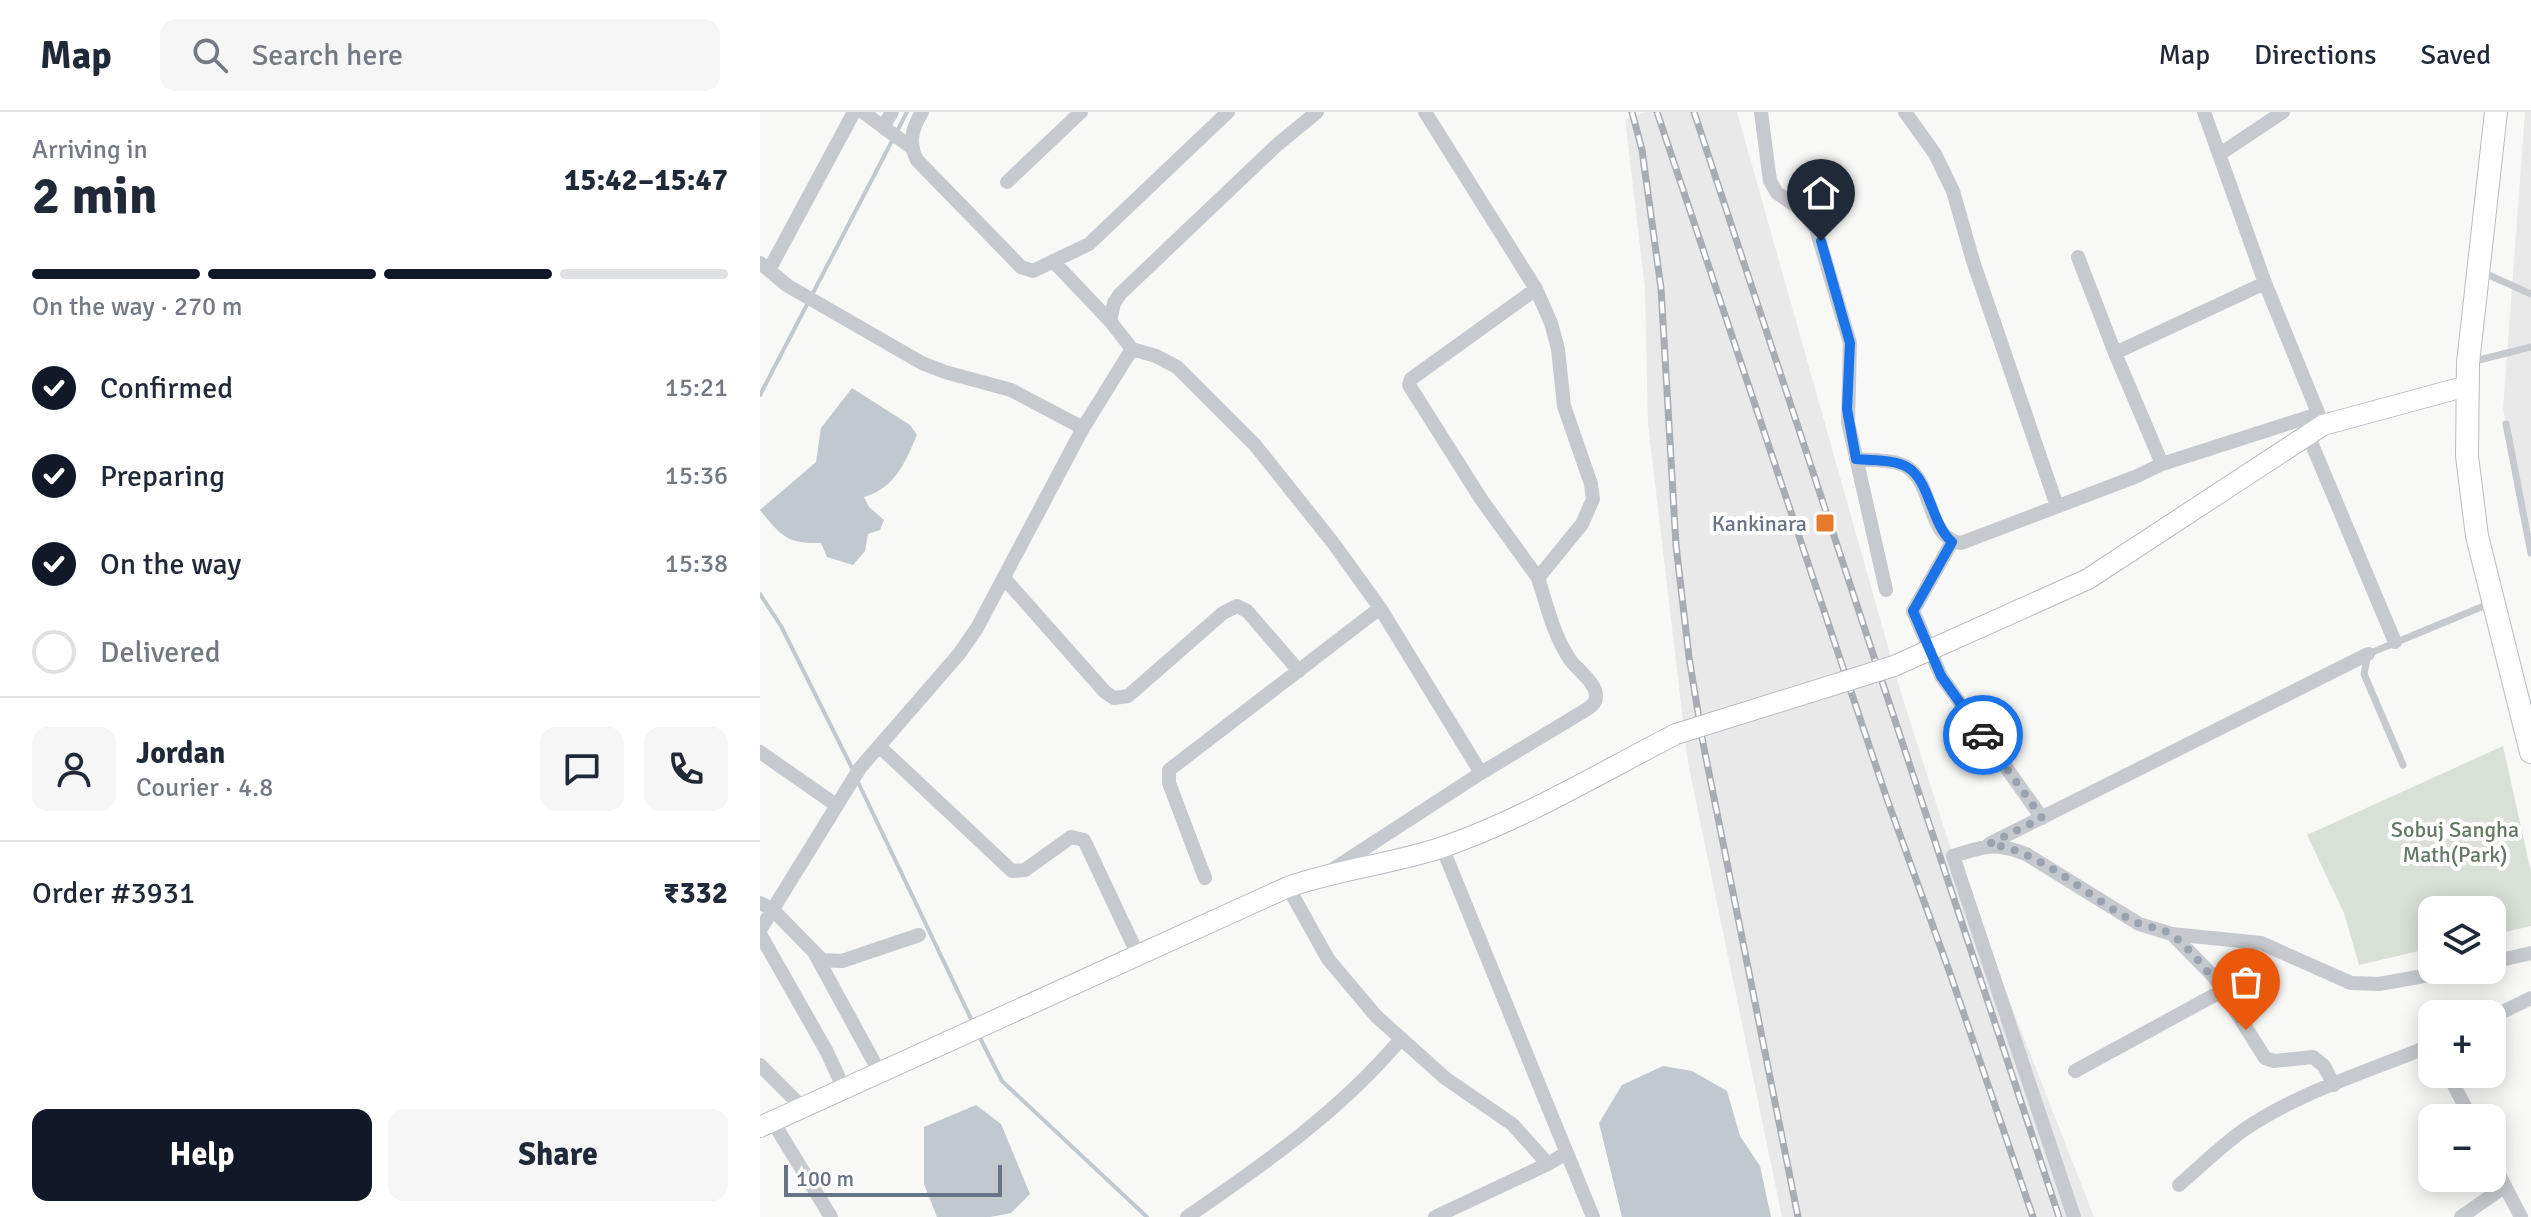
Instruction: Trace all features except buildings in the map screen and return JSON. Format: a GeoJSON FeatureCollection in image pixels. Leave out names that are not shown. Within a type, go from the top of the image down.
{"type":"FeatureCollection","features":[{"type":"Feature","properties":{"kind":"main road"},"geometry":{"type":"LineString","coordinates":[[2496,112],[2468,363],[2467,456],[2477,536],[2531,752]]}},
{"type":"Feature","properties":{"kind":"main road"},"geometry":{"type":"LineString","coordinates":[[767,1124],[1288,887],[1323,875],[1442,847],[1526,811],[1676,734],[1894,666],[2088,579],[2316,425],[2467,386]]}},
{"type":"Feature","properties":{"kind":"street"},"geometry":{"type":"LineString","coordinates":[[854,112],[765,267],[810,299],[922,363],[1011,390],[1083,428]]}},
{"type":"Feature","properties":{"kind":"street"},"geometry":{"type":"LineString","coordinates":[[863,112],[911,147],[917,160],[1021,267],[1033,271],[1089,244],[1228,112]]}},
{"type":"Feature","properties":{"kind":"street"},"geometry":{"type":"LineString","coordinates":[[883,127],[892,112]]}},
{"type":"Feature","properties":{"kind":"street"},"geometry":{"type":"LineString","coordinates":[[911,147],[914,126],[922,112]]}},
{"type":"Feature","properties":{"kind":"street"},"geometry":{"type":"LineString","coordinates":[[1007,182],[1081,112]]}},
{"type":"Feature","properties":{"kind":"street"},"geometry":{"type":"LineString","coordinates":[[1110,321],[1114,303],[1120,294],[1278,144],[1317,112]]}},
{"type":"Feature","properties":{"kind":"street"},"geometry":{"type":"LineString","coordinates":[[1425,112],[1536,289],[1558,349],[1564,406],[1591,484],[1593,499],[1582,524],[1538,578]]}},
{"type":"Feature","properties":{"kind":"street"},"geometry":{"type":"LineString","coordinates":[[1761,112],[1770,181],[1777,193],[1802,210],[1816,229],[1850,343],[1847,409],[1886,590]]}},
{"type":"Feature","properties":{"kind":"street"},"geometry":{"type":"LineString","coordinates":[[1905,112],[1935,154],[1953,191],[1973,261],[2057,506]]}},
{"type":"Feature","properties":{"kind":"street"},"geometry":{"type":"LineString","coordinates":[[2204,112],[2395,642]]}},
{"type":"Feature","properties":{"kind":"street"},"geometry":{"type":"LineString","coordinates":[[2220,154],[2283,112]]}},
{"type":"Feature","properties":{"kind":"street"},"geometry":{"type":"LineString","coordinates":[[2078,257],[2162,464]]}},
{"type":"Feature","properties":{"kind":"street"},"geometry":{"type":"LineString","coordinates":[[1053,261],[1132,349],[1156,356],[1177,367],[1241,429],[1334,544],[1380,608],[1481,773]]}},
{"type":"Feature","properties":{"kind":"street"},"geometry":{"type":"LineString","coordinates":[[2115,353],[2265,283]]}},
{"type":"Feature","properties":{"kind":"street"},"geometry":{"type":"LineString","coordinates":[[1323,875],[1594,704],[1594,688],[1570,660],[1551,620],[1538,578],[1409,390],[1411,379],[1536,289]]}},
{"type":"Feature","properties":{"kind":"street"},"geometry":{"type":"LineString","coordinates":[[844,1089],[827,1052],[760,932],[766,906],[860,768],[959,654],[977,628],[1083,428],[1132,349]]}},
{"type":"Feature","properties":{"kind":"street"},"geometry":{"type":"LineString","coordinates":[[1856,459],[1907,467],[1920,481],[1943,534],[1952,542],[1961,543],[2162,464],[2316,425]]}},
{"type":"Feature","properties":{"kind":"street"},"geometry":{"type":"LineString","coordinates":[[1952,542],[1913,611],[1941,676],[2042,818]]}},
{"type":"Feature","properties":{"kind":"street"},"geometry":{"type":"LineString","coordinates":[[1004,578],[1105,692],[1114,698],[1128,696],[1223,613],[1237,606],[1247,611],[1299,671]]}},
{"type":"Feature","properties":{"kind":"street"},"geometry":{"type":"LineString","coordinates":[[1205,878],[1169,783],[1169,770],[1380,608]]}},
{"type":"Feature","properties":{"kind":"street"},"geometry":{"type":"LineString","coordinates":[[2074,1217],[1953,856],[1989,844],[2368,654]]}},
{"type":"Feature","properties":{"kind":"street"},"geometry":{"type":"LineString","coordinates":[[879,746],[1012,871],[1025,870],[1071,837],[1084,840],[1138,955]]}},
{"type":"Feature","properties":{"kind":"street"},"geometry":{"type":"LineString","coordinates":[[760,752],[836,805]]}},
{"type":"Feature","properties":{"kind":"street"},"geometry":{"type":"LineString","coordinates":[[1989,844],[2026,854],[2139,924],[2172,934],[2261,943],[2340,980],[2364,985],[2418,976]]}},
{"type":"Feature","properties":{"kind":"street"},"geometry":{"type":"LineString","coordinates":[[1442,847],[1593,1217]]}},
{"type":"Feature","properties":{"kind":"street"},"geometry":{"type":"LineString","coordinates":[[1288,887],[1328,959],[1400,1040],[1445,1078],[1512,1124],[1548,1164]]}},
{"type":"Feature","properties":{"kind":"street"},"geometry":{"type":"LineString","coordinates":[[766,906],[822,960],[842,961],[919,935]]}},
{"type":"Feature","properties":{"kind":"street"},"geometry":{"type":"LineString","coordinates":[[2172,934],[2205,966],[2258,1049],[2270,1061],[2313,1057],[2324,1066],[2334,1085]]}},
{"type":"Feature","properties":{"kind":"street"},"geometry":{"type":"LineString","coordinates":[[2506,959],[2531,953]]}},
{"type":"Feature","properties":{"kind":"street"},"geometry":{"type":"LineString","coordinates":[[815,954],[880,1073]]}},
{"type":"Feature","properties":{"kind":"street"},"geometry":{"type":"LineString","coordinates":[[2075,1071],[2222,991]]}},
{"type":"Feature","properties":{"kind":"street"},"geometry":{"type":"LineString","coordinates":[[2506,1010],[2531,998]]}},
{"type":"Feature","properties":{"kind":"street"},"geometry":{"type":"LineString","coordinates":[[1187,1217],[1301,1135],[1348,1094],[1400,1040]]}},
{"type":"Feature","properties":{"kind":"street"},"geometry":{"type":"LineString","coordinates":[[2179,1185],[2244,1130],[2309,1095],[2418,1052]]}},
{"type":"Feature","properties":{"kind":"street"},"geometry":{"type":"LineString","coordinates":[[760,1065],[803,1108]]}},
{"type":"Feature","properties":{"kind":"street"},"geometry":{"type":"LineString","coordinates":[[767,1124],[831,1217]]}},
{"type":"Feature","properties":{"kind":"street"},"geometry":{"type":"LineString","coordinates":[[1435,1217],[1566,1153]]}},
{"type":"Feature","properties":{"kind":"street"},"geometry":{"type":"LineString","coordinates":[[2506,1191],[2521,1217]]}},
{"type":"Feature","properties":{"kind":"street"},"geometry":{"type":"LineString","coordinates":[[2461,1217],[2497,1192]]}},
{"type":"Feature","properties":{"kind":"lane"},"geometry":{"type":"LineString","coordinates":[[2478,270],[2531,294]]}},
{"type":"Feature","properties":{"kind":"lane"},"geometry":{"type":"LineString","coordinates":[[2468,363],[2531,347]]}},
{"type":"Feature","properties":{"kind":"lane"},"geometry":{"type":"LineString","coordinates":[[2506,424],[2531,553]]}},
{"type":"Feature","properties":{"kind":"lane"},"geometry":{"type":"LineString","coordinates":[[2403,765],[2364,674],[2368,654],[2493,603]]}},
{"type":"Feature","properties":{"kind":"shaded area"},"geometry":{"type":"Polygon","coordinates":[[[1646,112],[1737,112],[1901,693],[1953,856],[2094,1217],[1782,1217],[1688,763],[1648,424],[1645,289],[1625,119],[1646,112]]]}},
{"type":"Feature","properties":{"kind":"shaded area"},"geometry":{"type":"Polygon","coordinates":[[[2525,112],[2531,112],[2531,530],[2503,409],[2525,112]]]}},
{"type":"Feature","properties":{"kind":"shaded area"},"geometry":{"type":"Polygon","coordinates":[[[852,388],[910,425],[917,435],[898,473],[884,487],[864,497],[869,507],[884,520],[880,530],[868,534],[865,551],[853,565],[827,557],[821,543],[800,542],[786,537],[760,510],[816,462],[821,428],[852,388]]]}},
{"type":"Feature","properties":{"kind":"shaded area"},"geometry":{"type":"Polygon","coordinates":[[[1663,1066],[1692,1071],[1727,1091],[1740,1136],[1760,1166],[1771,1217],[1622,1217],[1599,1123],[1622,1085],[1663,1066]]]}},
{"type":"Feature","properties":{"kind":"shaded area"},"geometry":{"type":"Polygon","coordinates":[[[976,1105],[1001,1124],[1030,1194],[1011,1213],[990,1217],[937,1217],[924,1184],[924,1127],[976,1105]]]}},
{"type":"Feature","properties":{"kind":"green space","name":"Sobuj Sangha Math(Park)"},"geometry":{"type":"Polygon","coordinates":[[[2503,746],[2531,872],[2531,926],[2506,932],[2506,896],[2418,896],[2418,951],[2359,965],[2344,913],[2307,835],[2503,746]]]}},
{"type":"Feature","properties":{"kind":"waterway"},"geometry":{"type":"LineString","coordinates":[[760,395],[907,112]]}},
{"type":"Feature","properties":{"kind":"waterway"},"geometry":{"type":"LineString","coordinates":[[760,594],[781,626],[854,772]]}},
{"type":"Feature","properties":{"kind":"waterway"},"geometry":{"type":"LineString","coordinates":[[857,780],[974,1025]]}},
{"type":"Feature","properties":{"kind":"waterway"},"geometry":{"type":"LineString","coordinates":[[979,1036],[1002,1081],[1147,1217]]}},
{"type":"Feature","properties":{"kind":"railway"},"geometry":{"type":"LineString","coordinates":[[1632,112],[1642,150],[1661,288],[1676,545],[1689,657],[1703,743],[1798,1217]]}},
{"type":"Feature","properties":{"kind":"railway"},"geometry":{"type":"LineString","coordinates":[[1657,112],[1887,799],[2033,1217]]}},
{"type":"Feature","properties":{"kind":"railway"},"geometry":{"type":"LineString","coordinates":[[1694,112],[2059,1217]]}},
{"type":"Feature","properties":{"kind":"way so far"},"geometry":{"type":"LineString","coordinates":[[1983,735],[2042,818],[1989,844],[2026,854],[2117,912],[2139,924],[2172,934],[2214,977],[2246,1030]]}},
{"type":"Feature","properties":{"kind":"place","name":"Kankinara"},"geometry":{"type":"Point","coordinates":[1825,523]}},
{"type":"Feature","properties":{"kind":"route"},"geometry":{"type":"LineString","coordinates":[[1821,241],[1850,343],[1847,409],[1856,459],[1907,467],[1920,481],[1943,534],[1952,542],[1913,611],[1941,676],[1983,735]]}}]}
